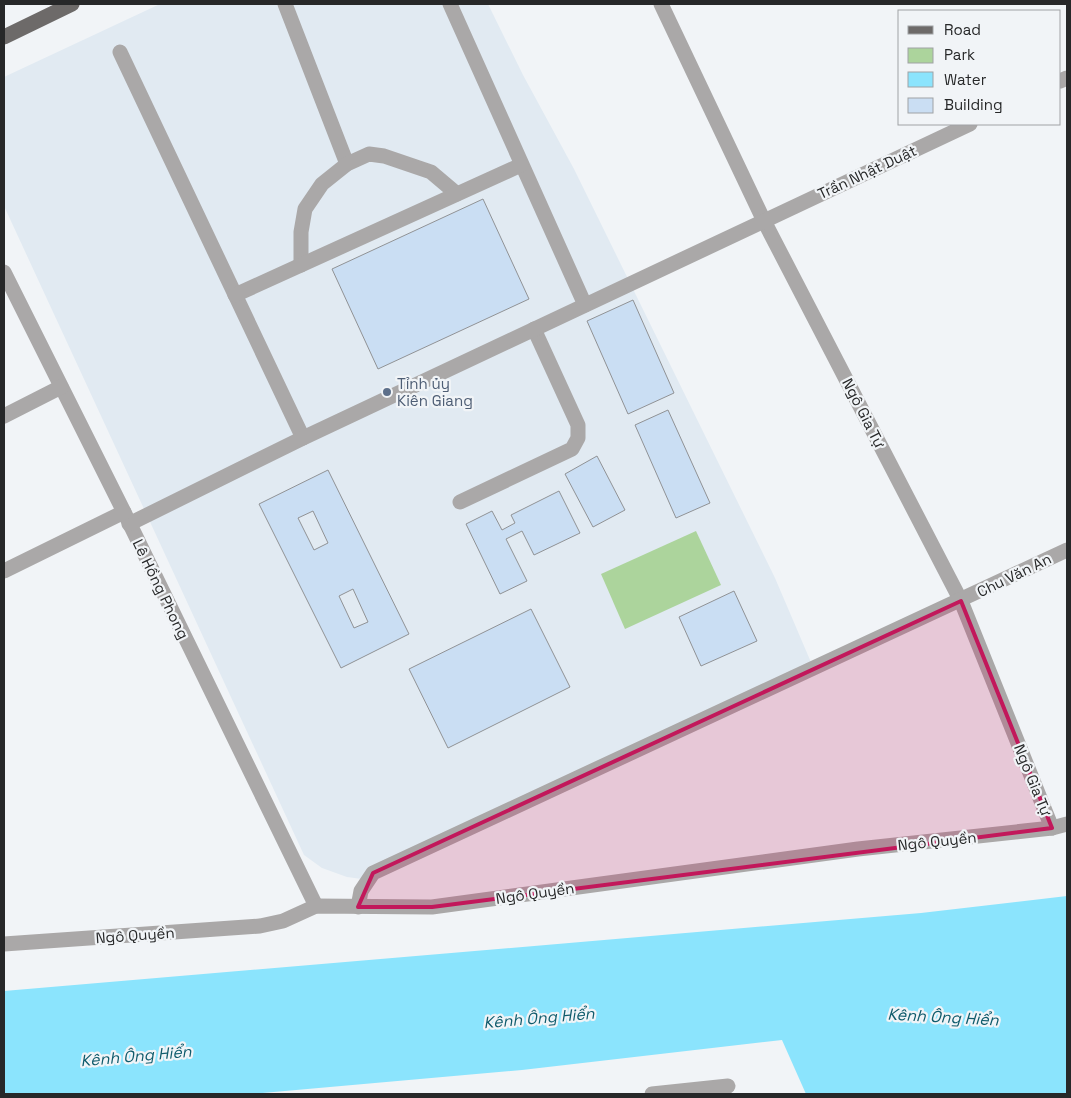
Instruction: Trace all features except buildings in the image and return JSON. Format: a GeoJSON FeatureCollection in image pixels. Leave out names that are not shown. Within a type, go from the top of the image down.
{"type":"FeatureCollection","features":[{"type":"Feature","properties":{"kind":"main road"},"geometry":{"type":"LineString","coordinates":[[4,36],[72,4]]}},
{"type":"Feature","properties":{"kind":"street"},"geometry":{"type":"LineString","coordinates":[[285,4],[347,164]]}},
{"type":"Feature","properties":{"kind":"street"},"geometry":{"type":"LineString","coordinates":[[450,4],[585,304]]}},
{"type":"Feature","properties":{"kind":"street","name":"Ngô Gia Tự"},"geometry":{"type":"LineString","coordinates":[[662,4],[764,221],[961,601],[1052,828]]}},
{"type":"Feature","properties":{"kind":"street"},"geometry":{"type":"LineString","coordinates":[[120,52],[302,438]]}},
{"type":"Feature","properties":{"kind":"street","name":"Trần Nhật Duật"},"geometry":{"type":"LineString","coordinates":[[4,571],[127,518],[302,438],[968,125]]}},
{"type":"Feature","properties":{"kind":"street"},"geometry":{"type":"LineString","coordinates":[[301,265],[301,232],[305,208],[322,184],[347,164],[369,154],[384,156],[431,172],[457,194]]}},
{"type":"Feature","properties":{"kind":"street"},"geometry":{"type":"LineString","coordinates":[[235,295],[521,165]]}},
{"type":"Feature","properties":{"kind":"street","name":"Lê Hồng Phong"},"geometry":{"type":"LineString","coordinates":[[4,272],[127,518],[316,906]]}},
{"type":"Feature","properties":{"kind":"street"},"geometry":{"type":"LineString","coordinates":[[460,502],[572,449],[578,438],[578,425],[534,329]]}},
{"type":"Feature","properties":{"kind":"street"},"geometry":{"type":"LineString","coordinates":[[4,416],[61,387]]}},
{"type":"Feature","properties":{"kind":"street","name":"Chu Văn An"},"geometry":{"type":"LineString","coordinates":[[358,907],[361,891],[372,874],[1067,550]]}},
{"type":"Feature","properties":{"kind":"street","name":"Ngô Quyền"},"geometry":{"type":"LineString","coordinates":[[4,944],[260,926],[283,921],[316,906],[432,907],[858,850],[1052,828],[1067,824]]}},
{"type":"Feature","properties":{"kind":"street"},"geometry":{"type":"LineString","coordinates":[[652,1094],[728,1086]]}},
{"type":"Feature","properties":{"kind":"highlighted area"},"geometry":{"type":"Polygon","coordinates":[[[961,601],[1052,828],[432,907],[358,907],[373,873],[961,601]]]}},
{"type":"Feature","properties":{"kind":"shaded area","name":"Tỉnh ủy Kiên Giang"},"geometry":{"type":"Polygon","coordinates":[[[160,4],[488,4],[523,75],[574,169],[775,578],[816,674],[369,880],[347,877],[322,868],[304,855],[4,206],[4,77],[160,4]]]}},
{"type":"Feature","properties":{"kind":"green space"},"geometry":{"type":"Polygon","coordinates":[[[696,531],[721,585],[625,629],[601,574],[696,531]]]}},
{"type":"Feature","properties":{"kind":"water","name":"Kênh Ông Hiển"},"geometry":{"type":"Polygon","coordinates":[[[1067,896],[1067,1094],[806,1094],[782,1040],[522,1070],[251,1094],[4,1094],[4,991],[921,913],[1067,896]]]}},
{"type":"Feature","properties":{"kind":"place","name":"Tỉnh ủy Kiên Giang"},"geometry":{"type":"Point","coordinates":[387,392]}}]}
